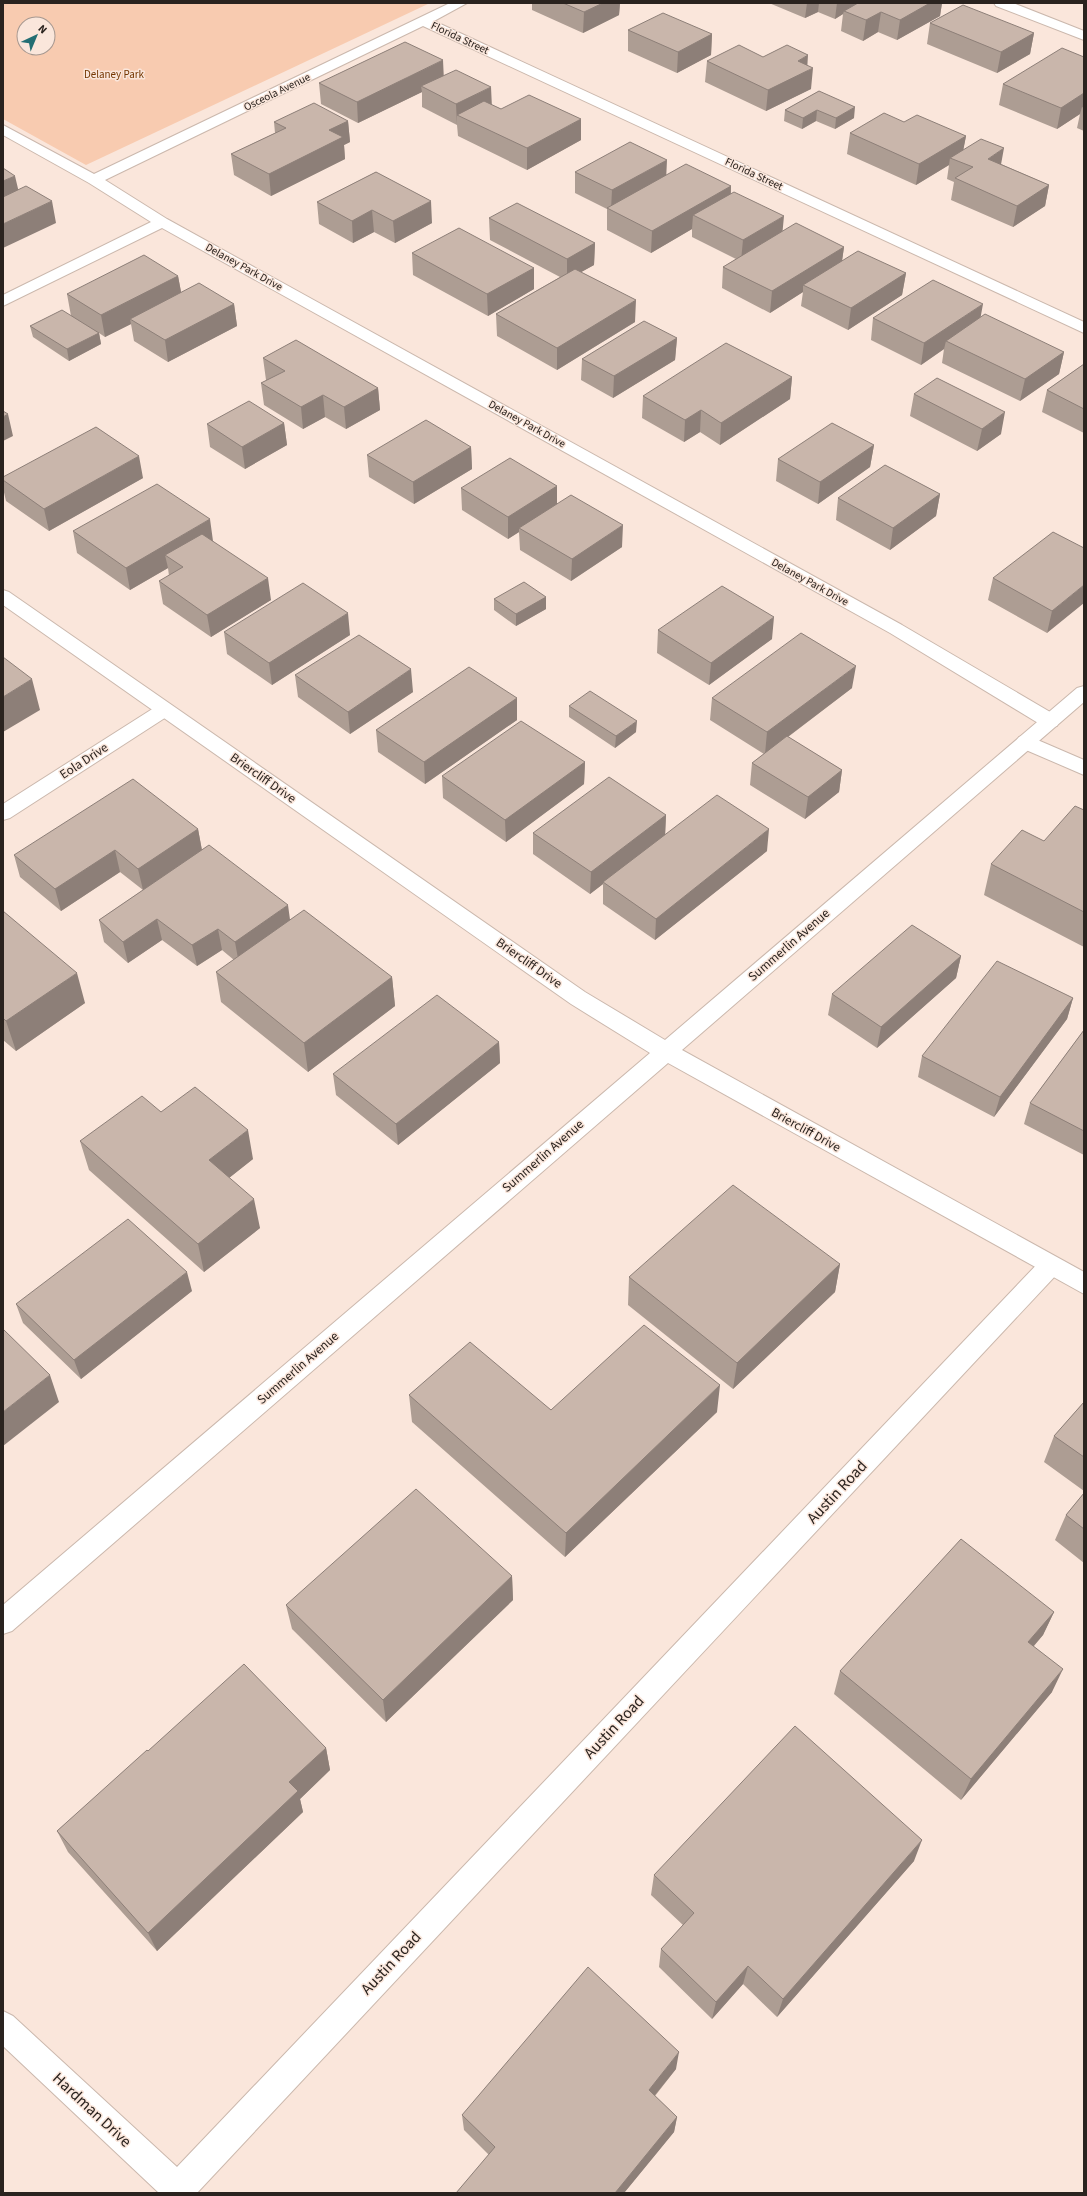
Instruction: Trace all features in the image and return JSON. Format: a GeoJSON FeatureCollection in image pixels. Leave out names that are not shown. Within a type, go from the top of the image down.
{"type":"FeatureCollection","features":[{"type":"Feature","properties":{"kind":"street","name":"Osceola Avenue"},"geometry":{"type":"LineString","coordinates":[[94,180],[460,3]]}},
{"type":"Feature","properties":{"kind":"street"},"geometry":{"type":"LineString","coordinates":[[1001,3],[1084,36]]}},
{"type":"Feature","properties":{"kind":"street","name":"Florida Street"},"geometry":{"type":"LineString","coordinates":[[424,21],[1084,328]]}},
{"type":"Feature","properties":{"kind":"street","name":"Delaney Park Drive"},"geometry":{"type":"LineString","coordinates":[[3,129],[94,180],[162,222],[896,629],[1050,721]]}},
{"type":"Feature","properties":{"kind":"street"},"geometry":{"type":"LineString","coordinates":[[3,301],[162,222]]}},
{"type":"Feature","properties":{"kind":"street","name":"Briercliff Drive"},"geometry":{"type":"LineString","coordinates":[[3,596],[578,998],[665,1051],[1084,1284]]}},
{"type":"Feature","properties":{"kind":"street","name":"Summerlin Avenue"},"geometry":{"type":"LineString","coordinates":[[3,1622],[1084,692]]}},
{"type":"Feature","properties":{"kind":"street","name":"Eola Drive"},"geometry":{"type":"LineString","coordinates":[[3,813],[164,710]]}},
{"type":"Feature","properties":{"kind":"street"},"geometry":{"type":"LineString","coordinates":[[1026,742],[1084,768]]}},
{"type":"Feature","properties":{"kind":"street","name":"Austin Road"},"geometry":{"type":"LineString","coordinates":[[180,2191],[1050,1266]]}},
{"type":"Feature","properties":{"kind":"street","name":"Hardman Drive"},"geometry":{"type":"LineString","coordinates":[[3,2026],[180,2191]]}},
{"type":"Feature","properties":{"kind":"green space","name":"Delaney Park"},"geometry":{"type":"Polygon","coordinates":[[[3,3],[430,3],[86,165],[3,119],[3,3]]]}},
{"type":"Feature","properties":{"kind":"building"},"geometry":{"type":"Polygon","coordinates":[[[563,3],[603,3],[584,12],[563,3]]]}},
{"type":"Feature","properties":{"kind":"building"},"geometry":{"type":"Polygon","coordinates":[[[858,3],[930,3],[900,20],[881,12],[866,20],[844,11],[858,3]]]}},
{"type":"Feature","properties":{"kind":"building"},"geometry":{"type":"Polygon","coordinates":[[[963,5],[1034,33],[1001,52],[930,23],[963,5]]]}},
{"type":"Feature","properties":{"kind":"building"},"geometry":{"type":"Polygon","coordinates":[[[663,13],[712,34],[678,52],[628,30],[663,13]]]}},
{"type":"Feature","properties":{"kind":"building"},"geometry":{"type":"Polygon","coordinates":[[[405,42],[443,60],[357,102],[319,83],[405,42]]]}},
{"type":"Feature","properties":{"kind":"building"},"geometry":{"type":"Polygon","coordinates":[[[739,45],[763,57],[787,45],[808,55],[798,61],[813,68],[768,90],[707,61],[739,45]]]}},
{"type":"Feature","properties":{"kind":"building"},"geometry":{"type":"Polygon","coordinates":[[[1062,48],[1084,57],[1084,93],[1061,108],[1003,84],[1062,48]]]}},
{"type":"Feature","properties":{"kind":"building"},"geometry":{"type":"Polygon","coordinates":[[[456,70],[491,87],[456,104],[421,86],[456,70]]]}},
{"type":"Feature","properties":{"kind":"building"},"geometry":{"type":"Polygon","coordinates":[[[819,91],[855,107],[836,118],[817,110],[803,118],[785,110],[819,91]]]}},
{"type":"Feature","properties":{"kind":"building"},"geometry":{"type":"Polygon","coordinates":[[[529,95],[581,119],[527,148],[457,115],[484,101],[501,109],[529,95]]]}},
{"type":"Feature","properties":{"kind":"building"},"geometry":{"type":"Polygon","coordinates":[[[314,103],[348,121],[329,130],[343,137],[269,174],[231,154],[286,128],[274,122],[314,103]]]}},
{"type":"Feature","properties":{"kind":"building"},"geometry":{"type":"Polygon","coordinates":[[[884,113],[904,122],[917,115],[966,136],[919,164],[850,133],[884,113]]]}},
{"type":"Feature","properties":{"kind":"building"},"geometry":{"type":"Polygon","coordinates":[[[981,139],[1004,148],[988,159],[1049,185],[1017,206],[955,178],[973,167],[950,158],[981,139]]]}},
{"type":"Feature","properties":{"kind":"building"},"geometry":{"type":"Polygon","coordinates":[[[630,142],[667,160],[612,190],[575,172],[630,142]]]}},
{"type":"Feature","properties":{"kind":"building"},"geometry":{"type":"Polygon","coordinates":[[[686,164],[731,186],[652,231],[607,208],[686,164]]]}},
{"type":"Feature","properties":{"kind":"building"},"geometry":{"type":"Polygon","coordinates":[[[3,168],[15,176],[3,181],[3,168]]]}},
{"type":"Feature","properties":{"kind":"building"},"geometry":{"type":"Polygon","coordinates":[[[376,172],[431,201],[393,221],[372,210],[352,221],[317,202],[376,172]]]}},
{"type":"Feature","properties":{"kind":"building"},"geometry":{"type":"Polygon","coordinates":[[[26,186],[52,201],[3,224],[3,197],[26,186]]]}},
{"type":"Feature","properties":{"kind":"building"},"geometry":{"type":"Polygon","coordinates":[[[734,192],[784,216],[743,240],[693,215],[734,192]]]}},
{"type":"Feature","properties":{"kind":"building"},"geometry":{"type":"Polygon","coordinates":[[[517,203],[595,243],[567,259],[489,218],[517,203]]]}},
{"type":"Feature","properties":{"kind":"building"},"geometry":{"type":"Polygon","coordinates":[[[796,223],[844,247],[772,291],[723,267],[796,223]]]}},
{"type":"Feature","properties":{"kind":"building"},"geometry":{"type":"Polygon","coordinates":[[[459,228],[534,268],[487,294],[412,253],[459,228]]]}},
{"type":"Feature","properties":{"kind":"building"},"geometry":{"type":"Polygon","coordinates":[[[858,251],[906,273],[851,308],[803,285],[858,251]]]}},
{"type":"Feature","properties":{"kind":"building"},"geometry":{"type":"Polygon","coordinates":[[[144,255],[178,276],[101,315],[67,294],[144,255]]]}},
{"type":"Feature","properties":{"kind":"building"},"geometry":{"type":"Polygon","coordinates":[[[575,269],[636,300],[557,348],[496,314],[575,269]]]}},
{"type":"Feature","properties":{"kind":"building"},"geometry":{"type":"Polygon","coordinates":[[[933,280],[983,304],[924,343],[873,318],[933,280]]]}},
{"type":"Feature","properties":{"kind":"building"},"geometry":{"type":"Polygon","coordinates":[[[199,283],[234,304],[165,340],[130,319],[199,283]]]}},
{"type":"Feature","properties":{"kind":"building"},"geometry":{"type":"Polygon","coordinates":[[[62,310],[99,333],[67,349],[30,326],[62,310]]]}},
{"type":"Feature","properties":{"kind":"building"},"geometry":{"type":"Polygon","coordinates":[[[985,314],[1064,352],[1025,379],[946,341],[985,314]]]}},
{"type":"Feature","properties":{"kind":"building"},"geometry":{"type":"Polygon","coordinates":[[[644,321],[677,338],[614,376],[582,359],[644,321]]]}},
{"type":"Feature","properties":{"kind":"building"},"geometry":{"type":"Polygon","coordinates":[[[296,340],[378,388],[344,407],[323,395],[301,407],[261,383],[285,371],[263,358],[296,340]]]}},
{"type":"Feature","properties":{"kind":"building"},"geometry":{"type":"Polygon","coordinates":[[[726,343],[792,377],[721,423],[701,410],[685,420],[643,396],[726,343]]]}},
{"type":"Feature","properties":{"kind":"building"},"geometry":{"type":"Polygon","coordinates":[[[1084,364],[1084,409],[1047,390],[1084,364]]]}},
{"type":"Feature","properties":{"kind":"building"},"geometry":{"type":"Polygon","coordinates":[[[937,378],[1005,412],[982,429],[914,394],[937,378]]]}},
{"type":"Feature","properties":{"kind":"building"},"geometry":{"type":"Polygon","coordinates":[[[249,401],[284,423],[242,447],[207,424],[249,401]]]}},
{"type":"Feature","properties":{"kind":"building"},"geometry":{"type":"Polygon","coordinates":[[[3,411],[8,414],[3,417],[3,411]]]}},
{"type":"Feature","properties":{"kind":"building"},"geometry":{"type":"Polygon","coordinates":[[[426,420],[471,447],[413,482],[367,455],[426,420]]]}},
{"type":"Feature","properties":{"kind":"building"},"geometry":{"type":"Polygon","coordinates":[[[832,423],[874,445],[820,482],[778,459],[832,423]]]}},
{"type":"Feature","properties":{"kind":"building"},"geometry":{"type":"Polygon","coordinates":[[[96,427],[139,456],[44,509],[3,480],[3,477],[96,427]]]}},
{"type":"Feature","properties":{"kind":"building"},"geometry":{"type":"Polygon","coordinates":[[[510,458],[557,486],[508,517],[461,488],[510,458]]]}},
{"type":"Feature","properties":{"kind":"building"},"geometry":{"type":"Polygon","coordinates":[[[885,465],[940,494],[893,528],[838,498],[885,465]]]}},
{"type":"Feature","properties":{"kind":"building"},"geometry":{"type":"Polygon","coordinates":[[[157,484],[210,519],[126,568],[73,531],[157,484]]]}},
{"type":"Feature","properties":{"kind":"building"},"geometry":{"type":"Polygon","coordinates":[[[571,495],[623,525],[572,559],[519,528],[571,495]]]}},
{"type":"Feature","properties":{"kind":"building"},"geometry":{"type":"Polygon","coordinates":[[[1053,532],[1084,548],[1084,585],[1052,611],[993,578],[1053,532]]]}},
{"type":"Feature","properties":{"kind":"building"},"geometry":{"type":"Polygon","coordinates":[[[202,534],[268,578],[207,615],[159,581],[183,567],[165,555],[202,534]]]}},
{"type":"Feature","properties":{"kind":"building"},"geometry":{"type":"Polygon","coordinates":[[[524,582],[546,597],[516,614],[494,599],[524,582]]]}},
{"type":"Feature","properties":{"kind":"building"},"geometry":{"type":"Polygon","coordinates":[[[303,583],[348,613],[269,663],[224,632],[303,583]]]}},
{"type":"Feature","properties":{"kind":"building"},"geometry":{"type":"Polygon","coordinates":[[[722,586],[774,617],[711,663],[658,630],[722,586]]]}},
{"type":"Feature","properties":{"kind":"building"},"geometry":{"type":"Polygon","coordinates":[[[801,633],[856,666],[767,732],[712,698],[801,633]]]}},
{"type":"Feature","properties":{"kind":"building"},"geometry":{"type":"Polygon","coordinates":[[[359,635],[411,669],[348,712],[295,675],[359,635]]]}},
{"type":"Feature","properties":{"kind":"building"},"geometry":{"type":"Polygon","coordinates":[[[3,657],[32,679],[3,697],[3,657]]]}},
{"type":"Feature","properties":{"kind":"building"},"geometry":{"type":"Polygon","coordinates":[[[469,667],[517,698],[424,762],[376,730],[469,667]]]}},
{"type":"Feature","properties":{"kind":"building"},"geometry":{"type":"Polygon","coordinates":[[[590,691],[637,721],[616,736],[569,706],[590,691]]]}},
{"type":"Feature","properties":{"kind":"building"},"geometry":{"type":"Polygon","coordinates":[[[521,721],[585,762],[505,820],[442,776],[521,721]]]}},
{"type":"Feature","properties":{"kind":"building"},"geometry":{"type":"Polygon","coordinates":[[[787,736],[842,770],[808,797],[752,763],[787,736]]]}},
{"type":"Feature","properties":{"kind":"building"},"geometry":{"type":"Polygon","coordinates":[[[609,777],[666,815],[591,872],[533,833],[609,777]]]}},
{"type":"Feature","properties":{"kind":"building"},"geometry":{"type":"Polygon","coordinates":[[[133,779],[198,829],[138,869],[115,850],[55,889],[14,855],[133,779]]]}},
{"type":"Feature","properties":{"kind":"building"},"geometry":{"type":"Polygon","coordinates":[[[717,795],[769,829],[656,919],[603,882],[717,795]]]}},
{"type":"Feature","properties":{"kind":"building"},"geometry":{"type":"Polygon","coordinates":[[[1075,806],[1084,810],[1084,912],[991,864],[1022,830],[1044,841],[1075,806]]]}},
{"type":"Feature","properties":{"kind":"building"},"geometry":{"type":"Polygon","coordinates":[[[209,845],[288,905],[235,942],[218,929],[192,945],[157,919],[123,942],[99,920],[209,845]]]}},
{"type":"Feature","properties":{"kind":"building"},"geometry":{"type":"Polygon","coordinates":[[[304,910],[392,977],[304,1043],[216,972],[304,910]]]}},
{"type":"Feature","properties":{"kind":"building"},"geometry":{"type":"Polygon","coordinates":[[[3,911],[77,973],[6,1021],[3,1018],[3,911]]]}},
{"type":"Feature","properties":{"kind":"building"},"geometry":{"type":"Polygon","coordinates":[[[912,925],[961,956],[881,1027],[832,994],[912,925]]]}},
{"type":"Feature","properties":{"kind":"building"},"geometry":{"type":"Polygon","coordinates":[[[997,961],[1073,998],[1000,1097],[922,1056],[997,961]]]}},
{"type":"Feature","properties":{"kind":"building"},"geometry":{"type":"Polygon","coordinates":[[[437,995],[499,1042],[396,1124],[333,1074],[437,995]]]}},
{"type":"Feature","properties":{"kind":"building"},"geometry":{"type":"Polygon","coordinates":[[[1084,1030],[1084,1131],[1030,1103],[1084,1030]]]}},
{"type":"Feature","properties":{"kind":"building"},"geometry":{"type":"Polygon","coordinates":[[[195,1087],[248,1130],[209,1160],[254,1199],[198,1244],[80,1141],[142,1096],[161,1112],[195,1087]]]}},
{"type":"Feature","properties":{"kind":"building"},"geometry":{"type":"Polygon","coordinates":[[[733,1185],[840,1264],[737,1363],[629,1277],[733,1185]]]}},
{"type":"Feature","properties":{"kind":"building"},"geometry":{"type":"Polygon","coordinates":[[[128,1219],[187,1272],[74,1360],[16,1304],[128,1219]]]}},
{"type":"Feature","properties":{"kind":"building"},"geometry":{"type":"Polygon","coordinates":[[[644,1325],[720,1385],[566,1533],[409,1395],[470,1342],[551,1410],[644,1325]]]}},
{"type":"Feature","properties":{"kind":"building"},"geometry":{"type":"Polygon","coordinates":[[[3,1329],[50,1375],[3,1412],[3,1329]]]}},
{"type":"Feature","properties":{"kind":"building"},"geometry":{"type":"Polygon","coordinates":[[[1084,1402],[1084,1457],[1054,1436],[1084,1402]]]}},
{"type":"Feature","properties":{"kind":"building"},"geometry":{"type":"Polygon","coordinates":[[[416,1489],[512,1576],[383,1700],[286,1605],[416,1489]]]}},
{"type":"Feature","properties":{"kind":"building"},"geometry":{"type":"Polygon","coordinates":[[[1084,1493],[1084,1529],[1066,1515],[1084,1493]]]}},
{"type":"Feature","properties":{"kind":"building"},"geometry":{"type":"Polygon","coordinates":[[[961,1539],[1054,1612],[1028,1642],[1063,1669],[971,1779],[840,1671],[961,1539]]]}},
{"type":"Feature","properties":{"kind":"building"},"geometry":{"type":"Polygon","coordinates":[[[244,1664],[326,1748],[289,1782],[298,1791],[148,1933],[57,1831],[244,1664]]]}},
{"type":"Feature","properties":{"kind":"building"},"geometry":{"type":"Polygon","coordinates":[[[795,1726],[922,1840],[783,1999],[748,1966],[716,2002],[661,1949],[694,1913],[654,1875],[795,1726]]]}},
{"type":"Feature","properties":{"kind":"building"},"geometry":{"type":"Polygon","coordinates":[[[588,1967],[679,2052],[649,2090],[677,2117],[615,2193],[456,2193],[495,2147],[462,2115],[588,1967]]]}}]}
